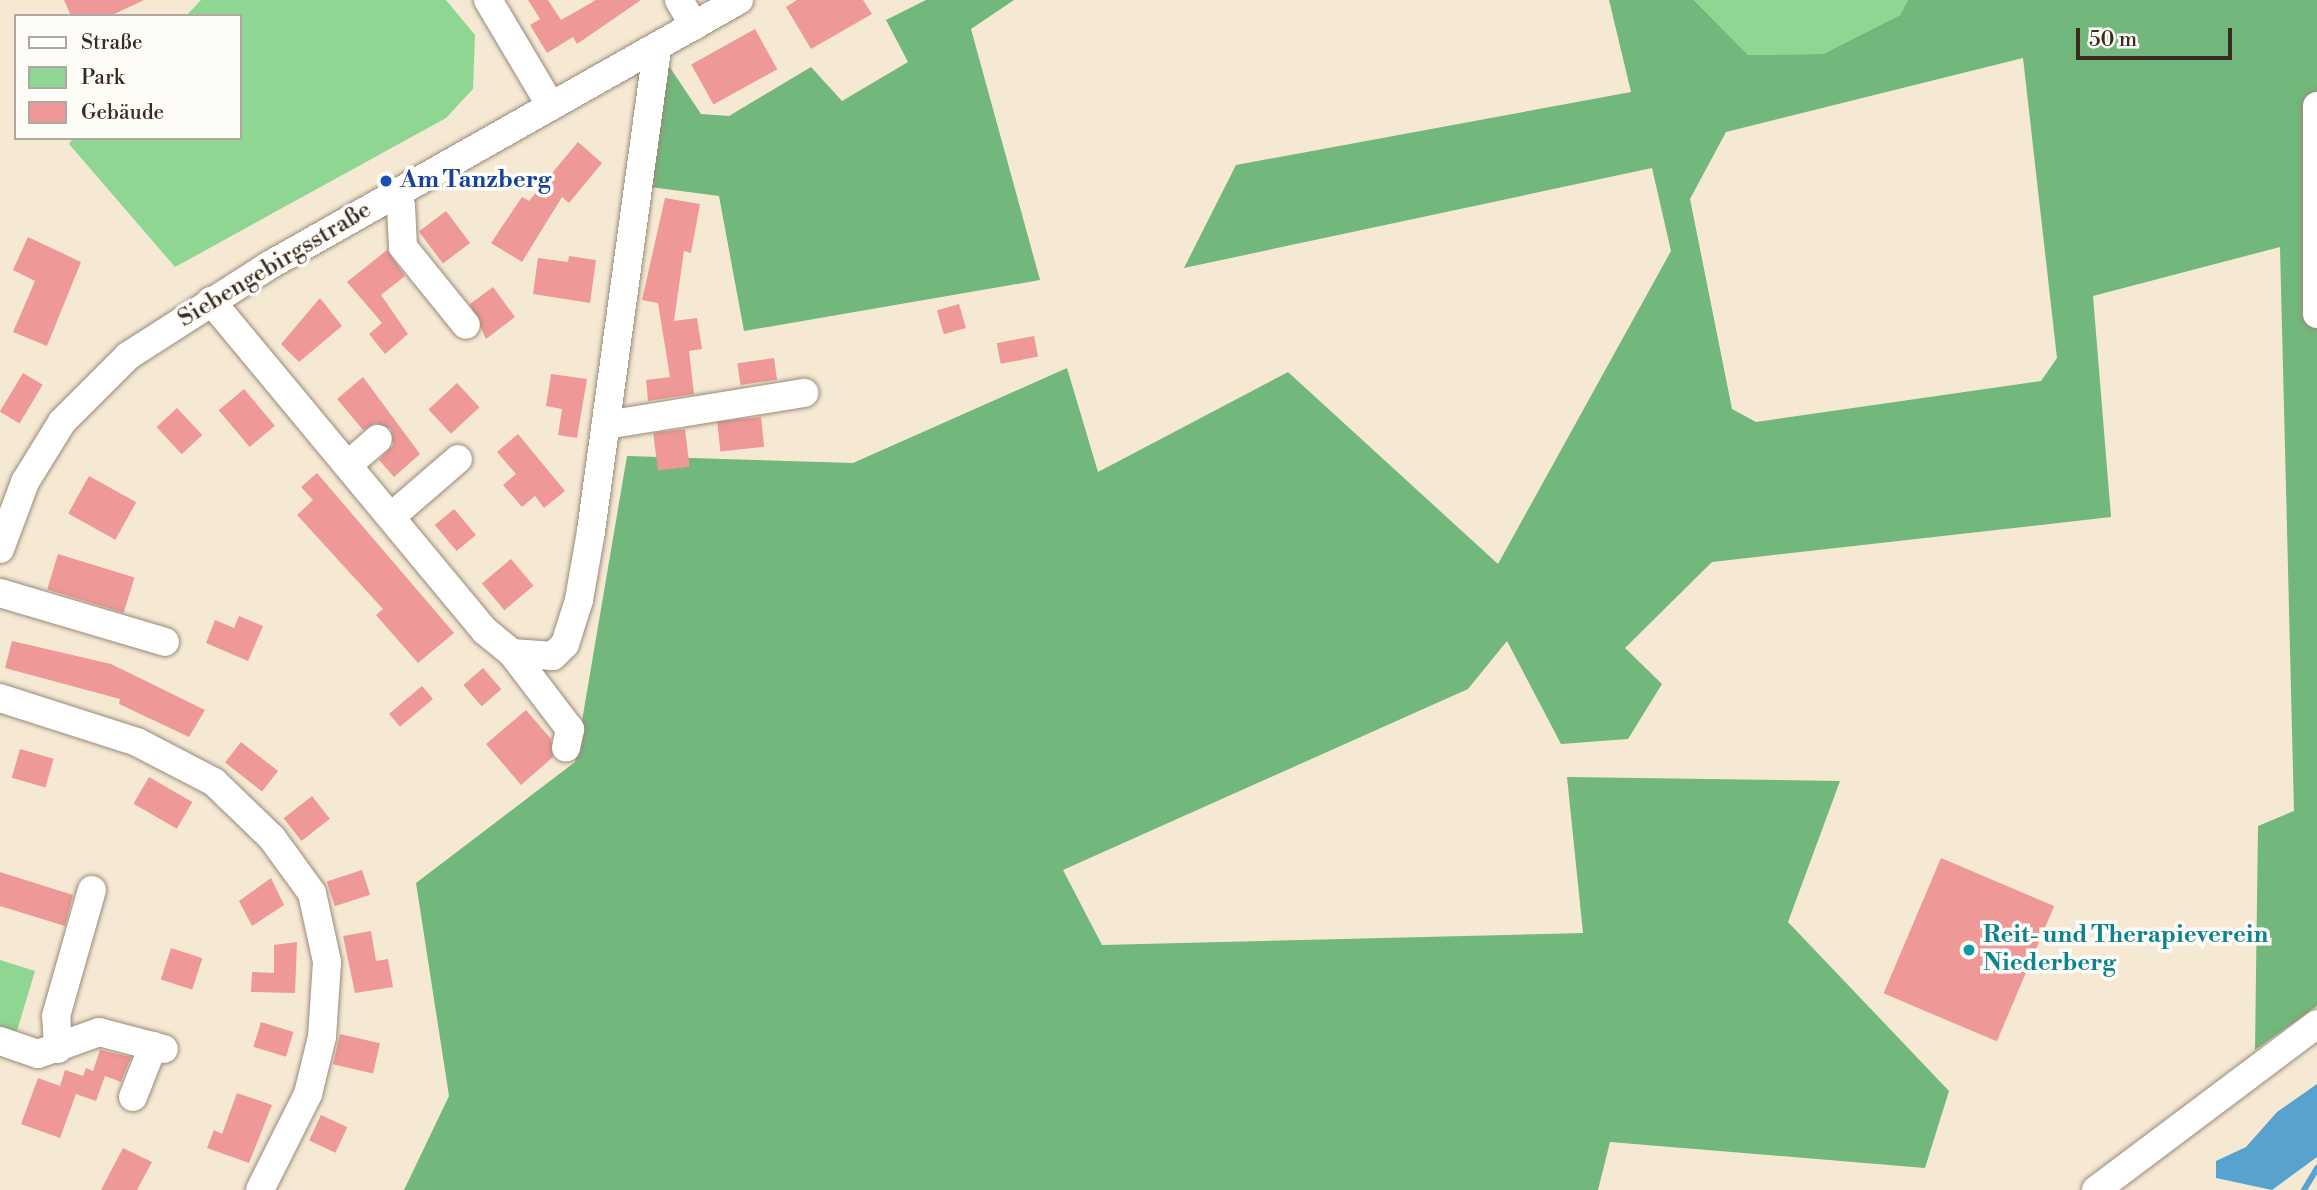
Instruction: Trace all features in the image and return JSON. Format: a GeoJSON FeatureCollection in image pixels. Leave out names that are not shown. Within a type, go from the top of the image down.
{"type":"FeatureCollection","features":[{"type":"Feature","properties":{"kind":"street"},"geometry":{"type":"LineString","coordinates":[[488,0],[551,106]]}},
{"type":"Feature","properties":{"kind":"street"},"geometry":{"type":"LineString","coordinates":[[679,0],[694,26]]}},
{"type":"Feature","properties":{"kind":"street","name":"Siebengebirgsstraße"},"geometry":{"type":"LineString","coordinates":[[0,549],[25,482],[62,422],[128,356],[211,301],[394,194],[738,0]]}},
{"type":"Feature","properties":{"kind":"street"},"geometry":{"type":"LineString","coordinates":[[512,653],[541,658],[565,645],[579,600],[606,425],[657,47]]}},
{"type":"Feature","properties":{"kind":"street"},"geometry":{"type":"LineString","coordinates":[[2317,106],[2317,314]]}},
{"type":"Feature","properties":{"kind":"street"},"geometry":{"type":"LineString","coordinates":[[394,194],[401,206],[402,247],[466,326]]}},
{"type":"Feature","properties":{"kind":"street"},"geometry":{"type":"LineString","coordinates":[[211,301],[485,631],[512,653],[570,729],[566,748]]}},
{"type":"Feature","properties":{"kind":"street"},"geometry":{"type":"LineString","coordinates":[[606,425],[804,393]]}},
{"type":"Feature","properties":{"kind":"street"},"geometry":{"type":"LineString","coordinates":[[349,464],[378,439]]}},
{"type":"Feature","properties":{"kind":"street"},"geometry":{"type":"LineString","coordinates":[[392,516],[458,459]]}},
{"type":"Feature","properties":{"kind":"street"},"geometry":{"type":"LineString","coordinates":[[0,593],[165,642]]}},
{"type":"Feature","properties":{"kind":"street"},"geometry":{"type":"LineString","coordinates":[[0,698],[137,742],[214,782],[272,838],[312,893],[327,962],[322,1037],[308,1094],[260,1190]]}},
{"type":"Feature","properties":{"kind":"street"},"geometry":{"type":"LineString","coordinates":[[58,1049],[56,1016],[92,890]]}},
{"type":"Feature","properties":{"kind":"street"},"geometry":{"type":"LineString","coordinates":[[2096,1190],[2317,1024]]}},
{"type":"Feature","properties":{"kind":"street"},"geometry":{"type":"LineString","coordinates":[[0,1041],[38,1054],[99,1032],[158,1048],[133,1097]]}},
{"type":"Feature","properties":{"kind":"green space"},"geometry":{"type":"Polygon","coordinates":[[[201,0],[446,0],[475,35],[473,89],[446,118],[175,267],[69,144],[72,140],[242,140],[242,14],[188,14],[201,0]]]}},
{"type":"Feature","properties":{"kind":"green space"},"geometry":{"type":"Polygon","coordinates":[[[926,0],[1014,0],[971,29],[1040,280],[744,331],[719,196],[650,187],[665,60],[701,114],[729,116],[811,67],[842,101],[908,62],[886,20],[926,0]]]}},
{"type":"Feature","properties":{"kind":"green space"},"geometry":{"type":"Polygon","coordinates":[[[1609,0],[1694,0],[1748,55],[1823,54],[1900,15],[1908,0],[2317,0],[2317,1006],[2255,1050],[2258,826],[2294,811],[2280,247],[2093,296],[2111,517],[1712,562],[1625,648],[1662,684],[1628,739],[1561,744],[1507,641],[1468,689],[1063,870],[1102,945],[1583,933],[1567,777],[1840,781],[1788,922],[1949,1091],[1925,1168],[1610,1142],[1598,1190],[404,1190],[449,1096],[416,883],[575,762],[627,456],[853,463],[1067,368],[1098,472],[1288,372],[1498,564],[1671,251],[1652,168],[1184,268],[1236,165],[1631,92],[1609,0]],[[2023,58],[1726,132],[1690,199],[1732,409],[1756,422],[2041,381],[2057,358],[2023,58]]]}},
{"type":"Feature","properties":{"kind":"green space"},"geometry":{"type":"Polygon","coordinates":[[[1694,0],[1908,0],[1900,15],[1823,54],[1748,55],[1694,0]]]}},
{"type":"Feature","properties":{"kind":"green space"},"geometry":{"type":"Polygon","coordinates":[[[0,960],[35,971],[17,1031],[0,1026],[0,960]]]}},
{"type":"Feature","properties":{"kind":"water"},"geometry":{"type":"Polygon","coordinates":[[[2317,1084],[2317,1157],[2272,1190],[2216,1178],[2216,1161],[2246,1147],[2277,1112],[2317,1084]]]}},
{"type":"Feature","properties":{"kind":"building"},"geometry":{"type":"Polygon","coordinates":[[[64,0],[144,0],[114,14],[70,14],[64,0]]]}},
{"type":"Feature","properties":{"kind":"building"},"geometry":{"type":"Polygon","coordinates":[[[528,0],[548,0],[561,20],[596,0],[641,0],[577,44],[573,37],[547,53],[530,25],[540,19],[528,0]]]}},
{"type":"Feature","properties":{"kind":"building"},"geometry":{"type":"Polygon","coordinates":[[[797,0],[863,0],[872,14],[811,49],[786,7],[797,0]]]}},
{"type":"Feature","properties":{"kind":"building"},"geometry":{"type":"Polygon","coordinates":[[[755,29],[777,69],[713,105],[691,64],[755,29]]]}},
{"type":"Feature","properties":{"kind":"building"},"geometry":{"type":"Polygon","coordinates":[[[578,142],[602,163],[569,203],[562,197],[522,262],[491,243],[522,197],[529,201],[578,142]]]}},
{"type":"Feature","properties":{"kind":"building"},"geometry":{"type":"Polygon","coordinates":[[[665,198],[700,204],[691,253],[684,251],[674,321],[697,318],[702,349],[689,351],[694,394],[648,401],[646,380],[670,377],[658,303],[642,300],[665,198]]]}},
{"type":"Feature","properties":{"kind":"building"},"geometry":{"type":"Polygon","coordinates":[[[446,211],[470,243],[443,263],[419,231],[446,211]]]}},
{"type":"Feature","properties":{"kind":"building"},"geometry":{"type":"Polygon","coordinates":[[[28,237],[81,262],[47,346],[13,332],[35,281],[13,270],[28,237]]]}},
{"type":"Feature","properties":{"kind":"building"},"geometry":{"type":"Polygon","coordinates":[[[387,250],[405,276],[381,295],[408,334],[385,354],[369,334],[382,323],[347,282],[387,250]]]}},
{"type":"Feature","properties":{"kind":"building"},"geometry":{"type":"Polygon","coordinates":[[[569,256],[596,260],[590,303],[533,294],[538,258],[568,262],[569,256]]]}},
{"type":"Feature","properties":{"kind":"building"},"geometry":{"type":"Polygon","coordinates":[[[493,287],[515,317],[486,339],[470,304],[493,287]]]}},
{"type":"Feature","properties":{"kind":"building"},"geometry":{"type":"Polygon","coordinates":[[[320,298],[342,326],[299,362],[281,344],[320,298]]]}},
{"type":"Feature","properties":{"kind":"building"},"geometry":{"type":"Polygon","coordinates":[[[959,304],[966,328],[944,334],[937,310],[959,304]]]}},
{"type":"Feature","properties":{"kind":"building"},"geometry":{"type":"Polygon","coordinates":[[[1034,336],[1038,357],[1001,364],[997,343],[1034,336]]]}},
{"type":"Feature","properties":{"kind":"building"},"geometry":{"type":"Polygon","coordinates":[[[774,358],[777,380],[740,385],[737,363],[774,358]]]}},
{"type":"Feature","properties":{"kind":"building"},"geometry":{"type":"Polygon","coordinates":[[[23,373],[43,385],[20,423],[0,411],[23,373]]]}},
{"type":"Feature","properties":{"kind":"building"},"geometry":{"type":"Polygon","coordinates":[[[551,374],[587,379],[577,438],[558,435],[562,409],[546,406],[551,374]]]}},
{"type":"Feature","properties":{"kind":"building"},"geometry":{"type":"Polygon","coordinates":[[[363,377],[420,454],[394,477],[379,460],[393,445],[391,429],[376,423],[363,430],[337,399],[363,377]]]}},
{"type":"Feature","properties":{"kind":"building"},"geometry":{"type":"Polygon","coordinates":[[[457,383],[480,407],[451,434],[428,410],[457,383]]]}},
{"type":"Feature","properties":{"kind":"building"},"geometry":{"type":"Polygon","coordinates":[[[244,389],[275,426],[250,447],[219,410],[244,389]]]}},
{"type":"Feature","properties":{"kind":"building"},"geometry":{"type":"Polygon","coordinates":[[[177,408],[202,435],[182,454],[157,427],[177,408]]]}},
{"type":"Feature","properties":{"kind":"building"},"geometry":{"type":"Polygon","coordinates":[[[761,417],[764,447],[720,451],[717,422],[761,417]]]}},
{"type":"Feature","properties":{"kind":"building"},"geometry":{"type":"Polygon","coordinates":[[[685,429],[690,467],[658,471],[653,433],[685,429]]]}},
{"type":"Feature","properties":{"kind":"building"},"geometry":{"type":"Polygon","coordinates":[[[518,434],[565,491],[544,508],[535,496],[522,507],[503,485],[516,474],[497,452],[518,434]]]}},
{"type":"Feature","properties":{"kind":"building"},"geometry":{"type":"Polygon","coordinates":[[[317,473],[454,633],[418,663],[376,615],[383,609],[297,515],[313,500],[301,487],[317,473]]]}},
{"type":"Feature","properties":{"kind":"building"},"geometry":{"type":"Polygon","coordinates":[[[89,476],[136,502],[115,540],[68,514],[89,476]]]}},
{"type":"Feature","properties":{"kind":"building"},"geometry":{"type":"Polygon","coordinates":[[[454,509],[476,535],[457,551],[435,525],[454,509]]]}},
{"type":"Feature","properties":{"kind":"building"},"geometry":{"type":"Polygon","coordinates":[[[58,554],[135,577],[124,613],[47,589],[58,554]]]}},
{"type":"Feature","properties":{"kind":"building"},"geometry":{"type":"Polygon","coordinates":[[[511,559],[533,586],[504,610],[482,583],[511,559]]]}},
{"type":"Feature","properties":{"kind":"building"},"geometry":{"type":"Polygon","coordinates":[[[239,616],[263,626],[248,661],[206,643],[215,620],[234,628],[239,616]]]}},
{"type":"Feature","properties":{"kind":"building"},"geometry":{"type":"Polygon","coordinates":[[[12,641],[111,664],[205,710],[189,737],[119,704],[120,699],[5,668],[12,641]]]}},
{"type":"Feature","properties":{"kind":"building"},"geometry":{"type":"Polygon","coordinates":[[[483,668],[501,689],[482,706],[463,685],[483,668]]]}},
{"type":"Feature","properties":{"kind":"building"},"geometry":{"type":"Polygon","coordinates":[[[422,686],[433,699],[400,727],[389,714],[422,686]]]}},
{"type":"Feature","properties":{"kind":"building"},"geometry":{"type":"Polygon","coordinates":[[[526,710],[551,739],[553,757],[521,785],[486,744],[526,710]]]}},
{"type":"Feature","properties":{"kind":"building"},"geometry":{"type":"Polygon","coordinates":[[[241,742],[278,771],[262,791],[225,762],[241,742]]]}},
{"type":"Feature","properties":{"kind":"building"},"geometry":{"type":"Polygon","coordinates":[[[20,749],[54,759],[45,787],[12,778],[20,749]]]}},
{"type":"Feature","properties":{"kind":"building"},"geometry":{"type":"Polygon","coordinates":[[[149,777],[192,802],[177,829],[134,804],[149,777]]]}},
{"type":"Feature","properties":{"kind":"building"},"geometry":{"type":"Polygon","coordinates":[[[312,796],[330,819],[301,841],[284,818],[312,796]]]}},
{"type":"Feature","properties":{"kind":"building","name":"Reit- und Therapieverein Niederberg"},"geometry":{"type":"Polygon","coordinates":[[[1941,858],[2054,906],[1997,1041],[1884,993],[1941,858]]]}},
{"type":"Feature","properties":{"kind":"building"},"geometry":{"type":"Polygon","coordinates":[[[362,870],[370,895],[335,906],[327,881],[362,870]]]}},
{"type":"Feature","properties":{"kind":"building"},"geometry":{"type":"Polygon","coordinates":[[[0,872],[73,895],[65,926],[0,906],[0,872]]]}},
{"type":"Feature","properties":{"kind":"building"},"geometry":{"type":"Polygon","coordinates":[[[271,878],[284,905],[252,926],[239,901],[271,878]]]}},
{"type":"Feature","properties":{"kind":"building"},"geometry":{"type":"Polygon","coordinates":[[[371,931],[376,961],[388,959],[393,987],[355,993],[343,936],[371,931]]]}},
{"type":"Feature","properties":{"kind":"building"},"geometry":{"type":"Polygon","coordinates":[[[297,942],[295,993],[251,992],[252,972],[274,973],[274,945],[297,942]]]}},
{"type":"Feature","properties":{"kind":"building"},"geometry":{"type":"Polygon","coordinates":[[[171,948],[202,958],[192,990],[161,979],[171,948]]]}},
{"type":"Feature","properties":{"kind":"building"},"geometry":{"type":"Polygon","coordinates":[[[261,1022],[294,1032],[286,1057],[253,1047],[261,1022]]]}},
{"type":"Feature","properties":{"kind":"building"},"geometry":{"type":"Polygon","coordinates":[[[340,1034],[380,1043],[373,1073],[333,1064],[340,1034]]]}},
{"type":"Feature","properties":{"kind":"building"},"geometry":{"type":"Polygon","coordinates":[[[100,1050],[131,1057],[121,1082],[105,1076],[96,1101],[76,1094],[60,1138],[21,1124],[38,1078],[60,1086],[65,1070],[83,1076],[86,1068],[93,1071],[100,1050]]]}},
{"type":"Feature","properties":{"kind":"building"},"geometry":{"type":"Polygon","coordinates":[[[237,1093],[272,1105],[249,1163],[207,1148],[214,1130],[222,1134],[237,1093]]]}},
{"type":"Feature","properties":{"kind":"building"},"geometry":{"type":"Polygon","coordinates":[[[321,1115],[347,1127],[335,1153],[309,1140],[321,1115]]]}},
{"type":"Feature","properties":{"kind":"building"},"geometry":{"type":"Polygon","coordinates":[[[123,1148],[152,1162],[137,1190],[101,1190],[123,1148]]]}},
{"type":"Feature","properties":{"kind":"waterway"},"geometry":{"type":"LineString","coordinates":[[2304,1190],[2317,1168]]}},
{"type":"Feature","properties":{"kind":"place","name":"Am Tanzberg"},"geometry":{"type":"Point","coordinates":[386,181]}},
{"type":"Feature","properties":{"kind":"place","name":"Reit- und Therapieverein Niederberg"},"geometry":{"type":"Point","coordinates":[1969,950]}}]}
